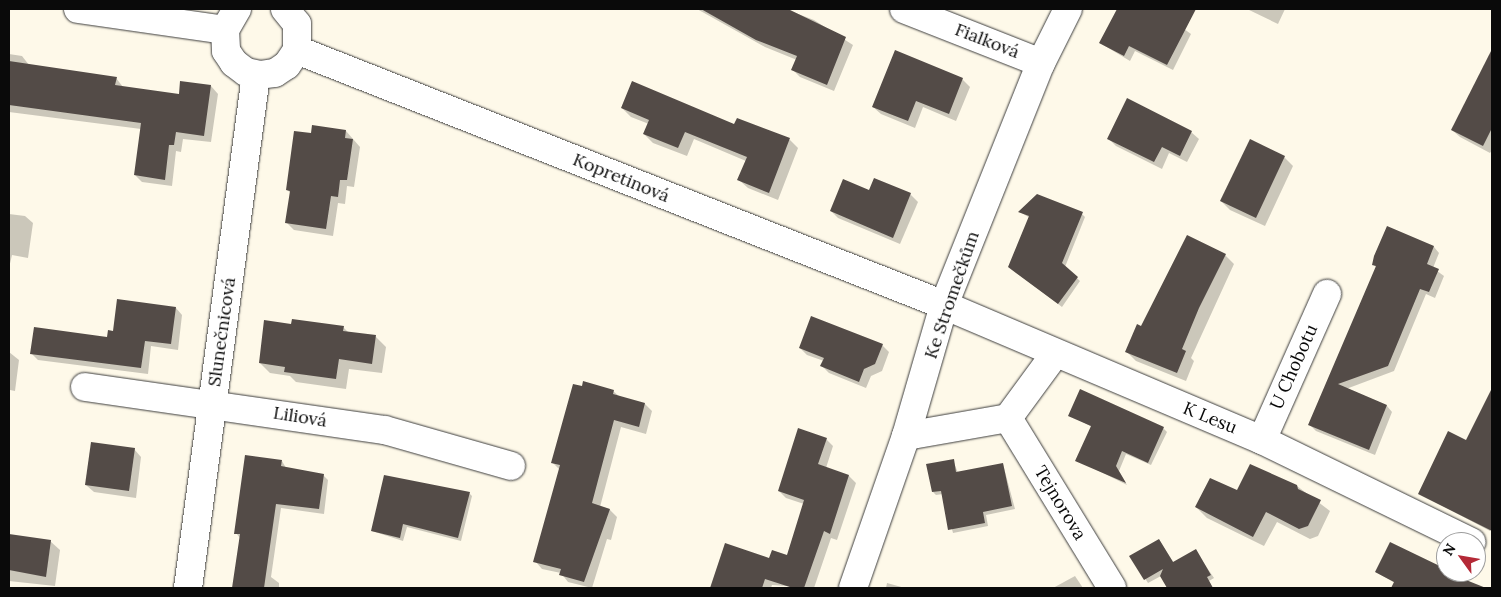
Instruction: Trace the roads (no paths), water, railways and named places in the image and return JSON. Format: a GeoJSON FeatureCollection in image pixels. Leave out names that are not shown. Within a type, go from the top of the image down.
{"type":"FeatureCollection","features":[{"type":"Feature","properties":{"kind":"street"},"geometry":{"type":"LineString","coordinates":[[78,9],[231,19],[226,51],[234,63],[256,75],[275,73],[287,65],[297,50],[297,24],[285,9]]}},
{"type":"Feature","properties":{"kind":"street","name":"Fialková"},"geometry":{"type":"LineString","coordinates":[[904,9],[1041,63]]}},
{"type":"Feature","properties":{"kind":"street","name":"Ke Stromečkům"},"geometry":{"type":"LineString","coordinates":[[853,588],[906,436],[944,305],[1041,63],[1068,9]]}},
{"type":"Feature","properties":{"kind":"street","name":"Kopretinová"},"geometry":{"type":"LineString","coordinates":[[297,50],[944,305]]}},
{"type":"Feature","properties":{"kind":"street","name":"Slunečnicová"},"geometry":{"type":"LineString","coordinates":[[188,588],[256,75]]}},
{"type":"Feature","properties":{"kind":"street","name":"U Chobotu"},"geometry":{"type":"LineString","coordinates":[[1262,440],[1326,294]]}},
{"type":"Feature","properties":{"kind":"street","name":"K Lesu"},"geometry":{"type":"LineString","coordinates":[[944,305],[1055,354],[1262,440],[1451,532]]}},
{"type":"Feature","properties":{"kind":"street"},"geometry":{"type":"LineString","coordinates":[[906,436],[1008,418],[1055,354]]}},
{"type":"Feature","properties":{"kind":"street","name":"Liliová"},"geometry":{"type":"LineString","coordinates":[[85,387],[212,403],[385,430],[511,466]]}},
{"type":"Feature","properties":{"kind":"street","name":"Tejnorova"},"geometry":{"type":"LineString","coordinates":[[1008,418],[1112,588]]}}]}
